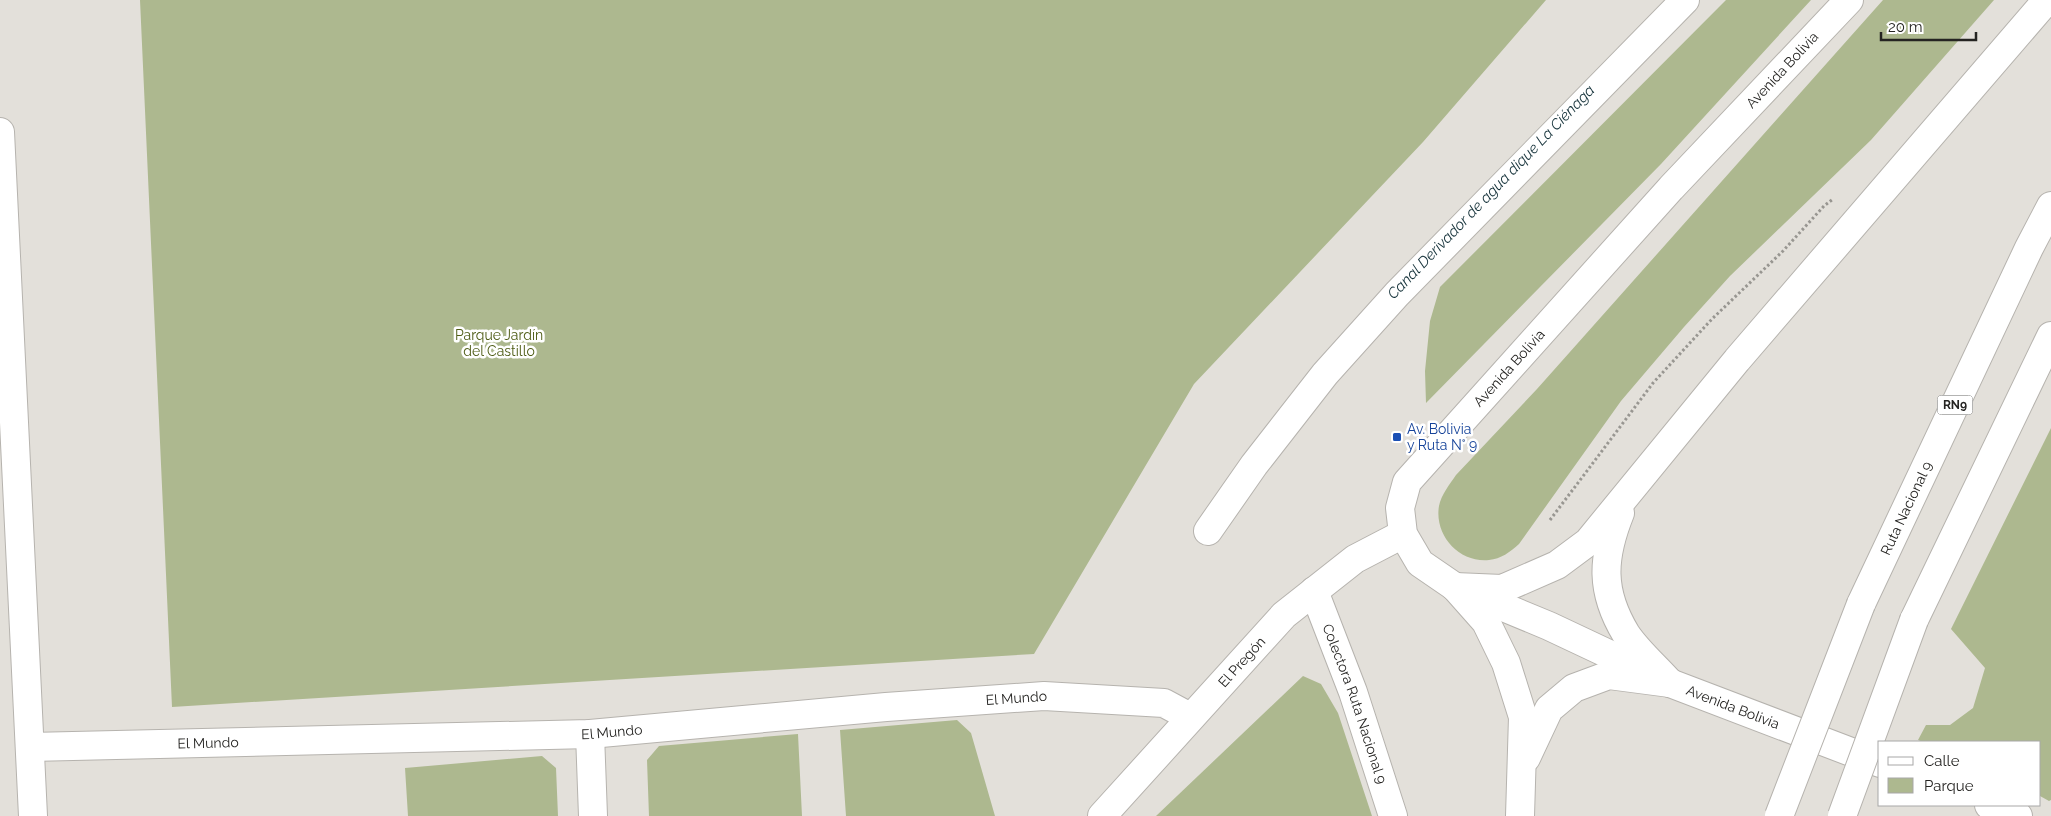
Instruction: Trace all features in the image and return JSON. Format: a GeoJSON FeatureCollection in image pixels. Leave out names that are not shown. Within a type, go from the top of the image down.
{"type":"FeatureCollection","features":[{"type":"Feature","properties":{"kind":"main road"},"geometry":{"type":"LineString","coordinates":[[1208,531],[1254,465],[1338,360],[1397,294],[1685,0]]}},
{"type":"Feature","properties":{"kind":"main road","name":"Avenida Bolivia"},"geometry":{"type":"LineString","coordinates":[[1849,0],[1671,188],[1406,482],[1400,508],[1403,534],[1420,563],[1455,587],[1549,626],[1670,683],[1878,762]]}},
{"type":"Feature","properties":{"kind":"main road"},"geometry":{"type":"LineString","coordinates":[[1455,587],[1502,589],[1557,565],[1588,542],[1630,488],[1737,360],[2047,0]]}},
{"type":"Feature","properties":{"kind":"main road"},"geometry":{"type":"LineString","coordinates":[[0,132],[32,816]]}},
{"type":"Feature","properties":{"kind":"main road","name":"Ruta Nacional 9"},"geometry":{"type":"LineString","coordinates":[[1779,816],[1861,604],[2029,248],[2051,206]]}},
{"type":"Feature","properties":{"kind":"main road"},"geometry":{"type":"LineString","coordinates":[[1842,816],[1914,620],[2051,336]]}},
{"type":"Feature","properties":{"kind":"main road"},"geometry":{"type":"LineString","coordinates":[[1630,488],[1609,540],[1605,573],[1610,598],[1612,606],[1627,635],[1670,683]]}},
{"type":"Feature","properties":{"kind":"main road","name":"El Pregón"},"geometry":{"type":"LineString","coordinates":[[1102,816],[1284,615],[1355,559],[1403,534]]}},
{"type":"Feature","properties":{"kind":"main road"},"geometry":{"type":"LineString","coordinates":[[1455,587],[1486,622],[1506,663],[1522,717],[1520,816]]}},
{"type":"Feature","properties":{"kind":"main road","name":"Colectora Ruta Nacional 9"},"geometry":{"type":"LineString","coordinates":[[1314,591],[1353,692],[1393,816]]}},
{"type":"Feature","properties":{"kind":"main road"},"geometry":{"type":"LineString","coordinates":[[1522,768],[1549,709],[1574,688],[1609,675],[1670,683]]}},
{"type":"Feature","properties":{"kind":"main road","name":"El Mundo"},"geometry":{"type":"LineString","coordinates":[[30,747],[590,734],[886,707],[1044,696],[1164,703],[1190,717]]}},
{"type":"Feature","properties":{"kind":"main road"},"geometry":{"type":"LineString","coordinates":[[590,734],[593,816]]}},
{"type":"Feature","properties":{"kind":"main road"},"geometry":{"type":"LineString","coordinates":[[1992,806],[2018,816]]}},
{"type":"Feature","properties":{"kind":"path"},"geometry":{"type":"LineString","coordinates":[[1550,520],[1653,383],[1712,319],[1783,251],[1824,206],[1838,195]]}},
{"type":"Feature","properties":{"kind":"green space","name":"Parque Jardín del Castillo"},"geometry":{"type":"Polygon","coordinates":[[[140,0],[1546,0],[1423,142],[1194,384],[1034,654],[172,707],[140,0]]]}},
{"type":"Feature","properties":{"kind":"green space"},"geometry":{"type":"Polygon","coordinates":[[[1726,0],[1811,0],[1661,164],[1426,403],[1425,371],[1430,321],[1440,287],[1726,0]]]}},
{"type":"Feature","properties":{"kind":"green space"},"geometry":{"type":"Polygon","coordinates":[[[1883,0],[1994,0],[1871,140],[1730,276],[1684,327],[1621,401],[1519,544],[1505,555],[1489,560],[1478,560],[1459,552],[1445,537],[1438,517],[1442,498],[1456,475],[1537,389],[1883,0]]]}},
{"type":"Feature","properties":{"kind":"green space"},"geometry":{"type":"Polygon","coordinates":[[[2051,428],[2051,800],[2049,801],[2041,797],[2041,741],[1918,740],[1926,725],[1950,725],[1973,708],[1985,668],[1951,629],[2051,428]]]}},
{"type":"Feature","properties":{"kind":"green space"},"geometry":{"type":"Polygon","coordinates":[[[1303,676],[1321,684],[1338,713],[1372,816],[1156,816],[1303,676]]]}},
{"type":"Feature","properties":{"kind":"green space"},"geometry":{"type":"Polygon","coordinates":[[[957,720],[971,733],[995,816],[846,816],[840,730],[957,720]]]}},
{"type":"Feature","properties":{"kind":"green space"},"geometry":{"type":"Polygon","coordinates":[[[798,734],[802,816],[649,816],[647,760],[659,746],[798,734]]]}},
{"type":"Feature","properties":{"kind":"green space"},"geometry":{"type":"Polygon","coordinates":[[[542,756],[556,768],[558,816],[408,816],[405,768],[542,756]]]}},
{"type":"Feature","properties":{"kind":"place","name":"Av. Bolivia y Ruta N° 9"},"geometry":{"type":"Point","coordinates":[1397,437]}},
{"type":"Feature","properties":{"kind":"water label","name":"Canal Derivador de agua dique La Ciénaga"},"geometry":{"type":"Point","coordinates":[1491,192]}}]}
